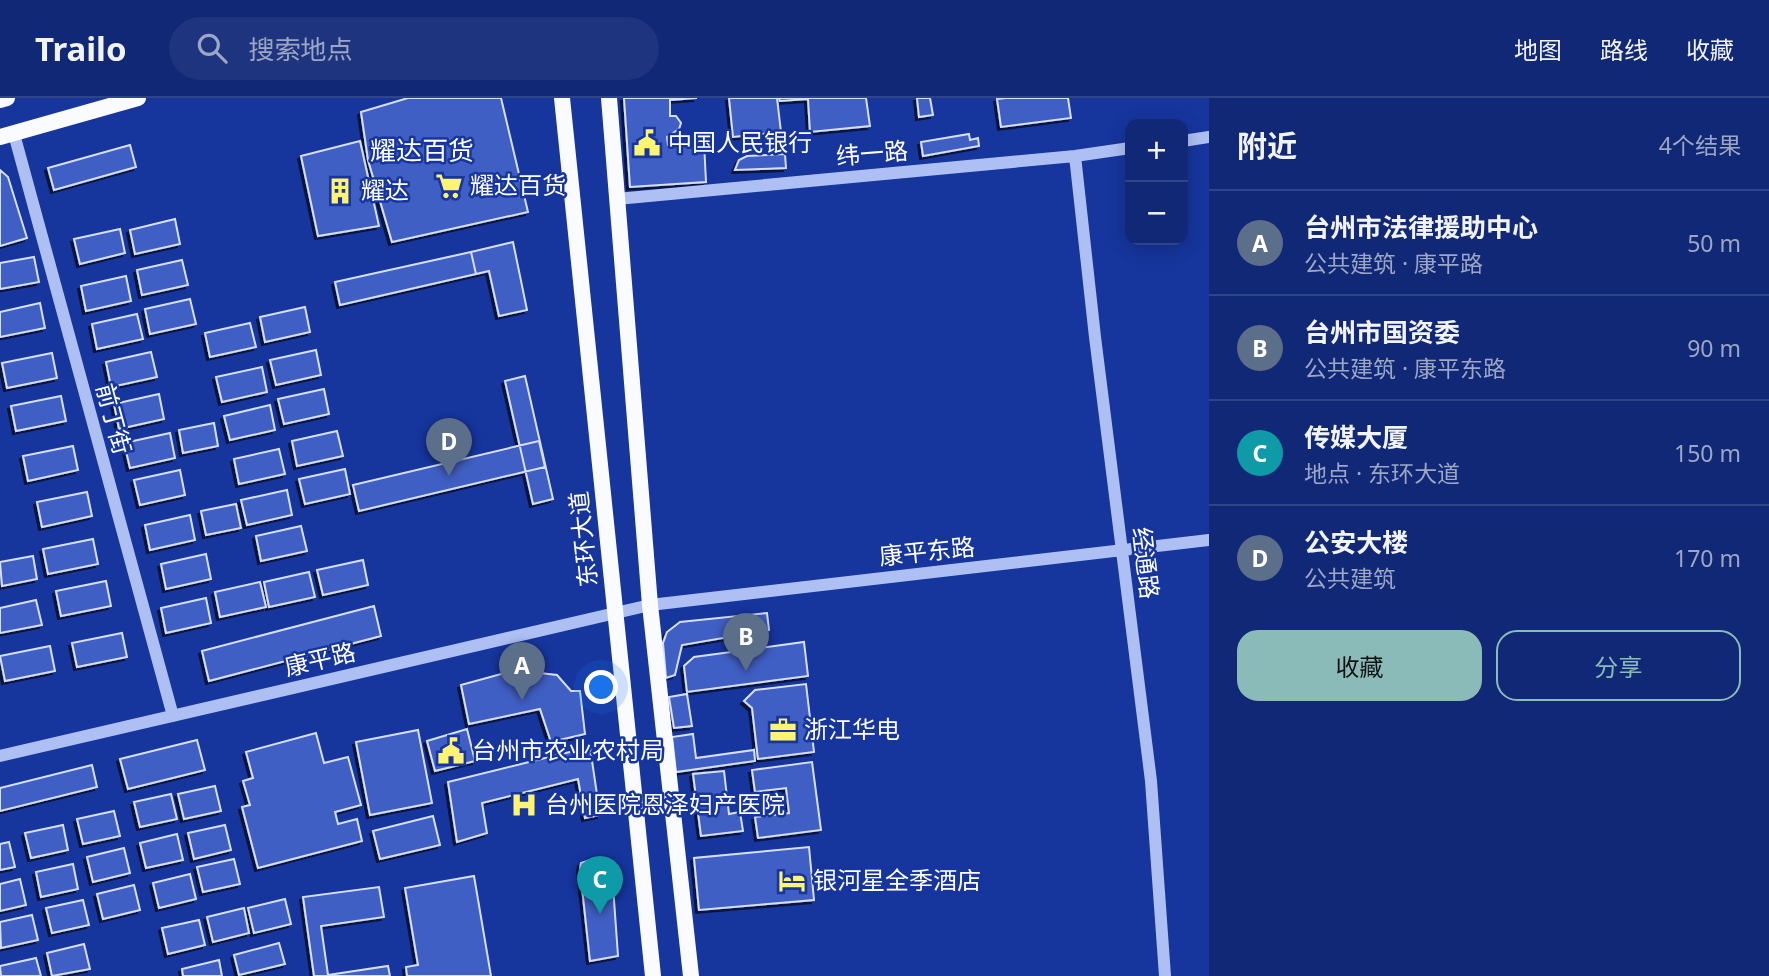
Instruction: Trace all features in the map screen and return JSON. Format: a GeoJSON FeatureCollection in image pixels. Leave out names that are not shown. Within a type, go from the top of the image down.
{"type":"FeatureCollection","features":[{"type":"Feature","properties":{"kind":"main road"},"geometry":{"type":"LineString","coordinates":[[0,100],[7,98]]}},
{"type":"Feature","properties":{"kind":"main road"},"geometry":{"type":"LineString","coordinates":[[7,135],[138,98]]}},
{"type":"Feature","properties":{"kind":"main road","name":"东环大道"},"geometry":{"type":"LineString","coordinates":[[562,98],[653,976]]}},
{"type":"Feature","properties":{"kind":"main road"},"geometry":{"type":"LineString","coordinates":[[609,99],[650,604],[691,976]]}},
{"type":"Feature","properties":{"kind":"street","name":"前丁街"},"geometry":{"type":"LineString","coordinates":[[7,135],[173,716]]}},
{"type":"Feature","properties":{"kind":"street"},"geometry":{"type":"LineString","coordinates":[[1188,140],[1209,137]]}},
{"type":"Feature","properties":{"kind":"street","name":"纬一路"},"geometry":{"type":"LineString","coordinates":[[617,199],[1075,156],[1125,149]]}},
{"type":"Feature","properties":{"kind":"street","name":"经通路"},"geometry":{"type":"LineString","coordinates":[[1075,156],[1151,781],[1166,976]]}},
{"type":"Feature","properties":{"kind":"street","name":"康平东路"},"geometry":{"type":"LineString","coordinates":[[650,604],[1209,540]]}},
{"type":"Feature","properties":{"kind":"street","name":"康平路"},"geometry":{"type":"LineString","coordinates":[[0,756],[650,604]]}},
{"type":"Feature","properties":{"kind":"building","name":"耀达百货"},"geometry":{"type":"Polygon","coordinates":[[[408,98],[501,98],[528,212],[392,242],[368,160],[361,112],[408,98]]]}},
{"type":"Feature","properties":{"kind":"building","name":"中国人民银行"},"geometry":{"type":"Polygon","coordinates":[[[624,98],[697,98],[670,100],[670,116],[676,116],[681,123],[679,129],[667,137],[668,145],[704,142],[706,182],[630,187],[624,98]]]}},
{"type":"Feature","properties":{"kind":"building"},"geometry":{"type":"Polygon","coordinates":[[[729,98],[777,98],[781,132],[733,137],[729,98]]]}},
{"type":"Feature","properties":{"kind":"building"},"geometry":{"type":"Polygon","coordinates":[[[779,98],[866,98],[870,126],[810,132],[808,99],[780,101],[779,98]]]}},
{"type":"Feature","properties":{"kind":"building"},"geometry":{"type":"Polygon","coordinates":[[[917,98],[930,98],[933,115],[919,117],[917,98]]]}},
{"type":"Feature","properties":{"kind":"building"},"geometry":{"type":"Polygon","coordinates":[[[1068,98],[1071,118],[1001,127],[997,99],[1068,98]]]}},
{"type":"Feature","properties":{"kind":"building"},"geometry":{"type":"Polygon","coordinates":[[[969,134],[970,140],[978,138],[979,146],[923,156],[921,142],[969,134]]]}},
{"type":"Feature","properties":{"kind":"building","name":"耀达"},"geometry":{"type":"Polygon","coordinates":[[[360,141],[379,226],[318,236],[301,156],[360,141]]]}},
{"type":"Feature","properties":{"kind":"building"},"geometry":{"type":"Polygon","coordinates":[[[130,145],[136,167],[54,190],[48,168],[130,145]]]}},
{"type":"Feature","properties":{"kind":"building"},"geometry":{"type":"Polygon","coordinates":[[[785,154],[786,168],[735,170],[739,160],[747,156],[785,154]]]}},
{"type":"Feature","properties":{"kind":"building"},"geometry":{"type":"Polygon","coordinates":[[[0,170],[8,177],[27,238],[0,246],[0,170]]]}},
{"type":"Feature","properties":{"kind":"building"},"geometry":{"type":"Polygon","coordinates":[[[175,219],[180,244],[135,254],[130,230],[175,219]]]}},
{"type":"Feature","properties":{"kind":"building"},"geometry":{"type":"Polygon","coordinates":[[[120,229],[125,253],[80,264],[74,239],[120,229]]]}},
{"type":"Feature","properties":{"kind":"building"},"geometry":{"type":"Polygon","coordinates":[[[513,242],[527,310],[499,316],[489,271],[476,274],[471,252],[513,242]]]}},
{"type":"Feature","properties":{"kind":"building"},"geometry":{"type":"Polygon","coordinates":[[[471,252],[476,274],[340,305],[335,282],[471,252]]]}},
{"type":"Feature","properties":{"kind":"building"},"geometry":{"type":"Polygon","coordinates":[[[34,257],[39,282],[0,289],[0,263],[34,257]]]}},
{"type":"Feature","properties":{"kind":"building"},"geometry":{"type":"Polygon","coordinates":[[[182,260],[188,285],[142,295],[137,270],[182,260]]]}},
{"type":"Feature","properties":{"kind":"building"},"geometry":{"type":"Polygon","coordinates":[[[126,276],[131,301],[86,311],[81,286],[126,276]]]}},
{"type":"Feature","properties":{"kind":"building"},"geometry":{"type":"Polygon","coordinates":[[[190,299],[196,324],[150,334],[145,309],[190,299]]]}},
{"type":"Feature","properties":{"kind":"building"},"geometry":{"type":"Polygon","coordinates":[[[40,303],[45,328],[0,337],[0,312],[40,303]]]}},
{"type":"Feature","properties":{"kind":"building"},"geometry":{"type":"Polygon","coordinates":[[[305,307],[310,332],[265,342],[260,317],[305,307]]]}},
{"type":"Feature","properties":{"kind":"building"},"geometry":{"type":"Polygon","coordinates":[[[137,314],[143,339],[97,349],[92,324],[137,314]]]}},
{"type":"Feature","properties":{"kind":"building"},"geometry":{"type":"Polygon","coordinates":[[[250,323],[256,347],[210,357],[205,333],[250,323]]]}},
{"type":"Feature","properties":{"kind":"building"},"geometry":{"type":"Polygon","coordinates":[[[316,350],[321,375],[276,385],[270,360],[316,350]]]}},
{"type":"Feature","properties":{"kind":"building"},"geometry":{"type":"Polygon","coordinates":[[[151,352],[157,377],[111,387],[106,362],[151,352]]]}},
{"type":"Feature","properties":{"kind":"building"},"geometry":{"type":"Polygon","coordinates":[[[52,353],[57,378],[7,388],[2,363],[52,353]]]}},
{"type":"Feature","properties":{"kind":"building"},"geometry":{"type":"Polygon","coordinates":[[[262,367],[267,392],[222,402],[216,377],[262,367]]]}},
{"type":"Feature","properties":{"kind":"building"},"geometry":{"type":"Polygon","coordinates":[[[525,376],[553,499],[533,504],[505,381],[525,376]]]}},
{"type":"Feature","properties":{"kind":"building"},"geometry":{"type":"Polygon","coordinates":[[[324,389],[329,414],[284,424],[278,399],[324,389]]]}},
{"type":"Feature","properties":{"kind":"building"},"geometry":{"type":"Polygon","coordinates":[[[159,394],[164,419],[119,429],[114,404],[159,394]]]}},
{"type":"Feature","properties":{"kind":"building"},"geometry":{"type":"Polygon","coordinates":[[[61,396],[66,421],[16,431],[11,406],[61,396]]]}},
{"type":"Feature","properties":{"kind":"building"},"geometry":{"type":"Polygon","coordinates":[[[270,405],[275,430],[230,440],[224,416],[270,405]]]}},
{"type":"Feature","properties":{"kind":"building"},"geometry":{"type":"Polygon","coordinates":[[[214,423],[218,446],[183,453],[179,430],[214,423]]]}},
{"type":"Feature","properties":{"kind":"building"},"geometry":{"type":"Polygon","coordinates":[[[337,431],[343,456],[297,466],[292,441],[337,431]]]}},
{"type":"Feature","properties":{"kind":"building"},"geometry":{"type":"Polygon","coordinates":[[[170,433],[175,458],[130,468],[124,443],[170,433]]]}},
{"type":"Feature","properties":{"kind":"building"},"geometry":{"type":"Polygon","coordinates":[[[539,441],[545,467],[359,511],[353,485],[539,441]]]}},
{"type":"Feature","properties":{"kind":"building"},"geometry":{"type":"Polygon","coordinates":[[[73,446],[78,470],[28,481],[23,456],[73,446]]]}},
{"type":"Feature","properties":{"kind":"building"},"geometry":{"type":"Polygon","coordinates":[[[279,449],[285,474],[239,484],[234,459],[279,449]]]}},
{"type":"Feature","properties":{"kind":"building"},"geometry":{"type":"Polygon","coordinates":[[[345,469],[350,494],[305,504],[299,479],[345,469]]]}},
{"type":"Feature","properties":{"kind":"building"},"geometry":{"type":"Polygon","coordinates":[[[180,470],[185,495],[140,505],[134,480],[180,470]]]}},
{"type":"Feature","properties":{"kind":"building"},"geometry":{"type":"Polygon","coordinates":[[[287,490],[292,515],[247,525],[241,500],[287,490]]]}},
{"type":"Feature","properties":{"kind":"building"},"geometry":{"type":"Polygon","coordinates":[[[87,492],[92,516],[42,527],[37,502],[87,492]]]}},
{"type":"Feature","properties":{"kind":"building"},"geometry":{"type":"Polygon","coordinates":[[[236,504],[241,528],[206,535],[201,511],[236,504]]]}},
{"type":"Feature","properties":{"kind":"building"},"geometry":{"type":"Polygon","coordinates":[[[190,515],[195,540],[150,550],[145,525],[190,515]]]}},
{"type":"Feature","properties":{"kind":"building"},"geometry":{"type":"Polygon","coordinates":[[[301,526],[307,551],[261,561],[256,536],[301,526]]]}},
{"type":"Feature","properties":{"kind":"building"},"geometry":{"type":"Polygon","coordinates":[[[93,539],[98,564],[48,574],[43,549],[93,539]]]}},
{"type":"Feature","properties":{"kind":"building"},"geometry":{"type":"Polygon","coordinates":[[[206,554],[211,579],[166,589],[161,564],[206,554]]]}},
{"type":"Feature","properties":{"kind":"building"},"geometry":{"type":"Polygon","coordinates":[[[33,556],[37,579],[2,586],[0,562],[33,556]]]}},
{"type":"Feature","properties":{"kind":"building"},"geometry":{"type":"Polygon","coordinates":[[[363,560],[368,585],[323,595],[317,570],[363,560]]]}},
{"type":"Feature","properties":{"kind":"building"},"geometry":{"type":"Polygon","coordinates":[[[309,572],[315,597],[269,607],[264,582],[309,572]]]}},
{"type":"Feature","properties":{"kind":"building"},"geometry":{"type":"Polygon","coordinates":[[[106,581],[111,606],[61,616],[56,591],[106,581]]]}},
{"type":"Feature","properties":{"kind":"building"},"geometry":{"type":"Polygon","coordinates":[[[260,582],[266,607],[220,617],[215,592],[260,582]]]}},
{"type":"Feature","properties":{"kind":"building"},"geometry":{"type":"Polygon","coordinates":[[[206,598],[211,623],[166,633],[161,608],[206,598]]]}},
{"type":"Feature","properties":{"kind":"building"},"geometry":{"type":"Polygon","coordinates":[[[36,600],[42,625],[0,633],[0,608],[36,600]]]}},
{"type":"Feature","properties":{"kind":"building"},"geometry":{"type":"Polygon","coordinates":[[[374,606],[381,636],[209,681],[202,651],[374,606]]]}},
{"type":"Feature","properties":{"kind":"building"},"geometry":{"type":"Polygon","coordinates":[[[767,613],[769,630],[682,645],[675,675],[666,678],[663,643],[667,632],[680,622],[767,613]]]}},
{"type":"Feature","properties":{"kind":"building"},"geometry":{"type":"Polygon","coordinates":[[[122,633],[127,657],[77,667],[72,643],[122,633]]]}},
{"type":"Feature","properties":{"kind":"building"},"geometry":{"type":"Polygon","coordinates":[[[804,642],[808,676],[687,692],[684,666],[694,657],[804,642]]]}},
{"type":"Feature","properties":{"kind":"building"},"geometry":{"type":"Polygon","coordinates":[[[50,646],[55,671],[5,681],[0,656],[50,646]]]}},
{"type":"Feature","properties":{"kind":"building"},"geometry":{"type":"Polygon","coordinates":[[[538,664],[540,673],[557,675],[571,691],[580,691],[585,734],[551,742],[540,709],[469,724],[461,685],[538,664]]]}},
{"type":"Feature","properties":{"kind":"building","name":"浙江华电"},"geometry":{"type":"Polygon","coordinates":[[[806,684],[814,752],[758,759],[752,708],[744,701],[755,690],[806,684]]]}},
{"type":"Feature","properties":{"kind":"building"},"geometry":{"type":"Polygon","coordinates":[[[687,694],[692,726],[674,728],[669,697],[687,694]]]}},
{"type":"Feature","properties":{"kind":"building","name":"台州市农业农村局"},"geometry":{"type":"Polygon","coordinates":[[[467,729],[475,761],[435,771],[427,741],[467,729]]]}},
{"type":"Feature","properties":{"kind":"building"},"geometry":{"type":"Polygon","coordinates":[[[418,730],[432,803],[370,815],[356,742],[418,730]]]}},
{"type":"Feature","properties":{"kind":"building"},"geometry":{"type":"Polygon","coordinates":[[[316,733],[324,763],[348,757],[361,805],[335,812],[338,824],[357,819],[362,841],[258,868],[242,807],[250,805],[243,781],[253,778],[246,752],[316,733]]]}},
{"type":"Feature","properties":{"kind":"building"},"geometry":{"type":"Polygon","coordinates":[[[693,734],[696,758],[754,750],[755,761],[676,772],[672,737],[693,734]]]}},
{"type":"Feature","properties":{"kind":"building"},"geometry":{"type":"Polygon","coordinates":[[[197,740],[205,770],[128,789],[120,759],[197,740]]]}},
{"type":"Feature","properties":{"kind":"building"},"geometry":{"type":"Polygon","coordinates":[[[590,747],[600,815],[585,818],[578,779],[482,803],[487,833],[457,842],[448,782],[590,747]]]}},
{"type":"Feature","properties":{"kind":"building"},"geometry":{"type":"Polygon","coordinates":[[[812,762],[821,830],[758,838],[755,817],[789,813],[786,788],[755,792],[752,770],[812,762]]]}},
{"type":"Feature","properties":{"kind":"building"},"geometry":{"type":"Polygon","coordinates":[[[92,765],[97,787],[0,811],[0,788],[92,765]]]}},
{"type":"Feature","properties":{"kind":"building"},"geometry":{"type":"Polygon","coordinates":[[[724,771],[729,814],[740,812],[743,831],[701,836],[693,774],[724,771]]]}},
{"type":"Feature","properties":{"kind":"building"},"geometry":{"type":"Polygon","coordinates":[[[215,786],[221,811],[184,819],[178,794],[215,786]]]}},
{"type":"Feature","properties":{"kind":"building"},"geometry":{"type":"Polygon","coordinates":[[[171,794],[177,819],[140,827],[134,802],[171,794]]]}},
{"type":"Feature","properties":{"kind":"building"},"geometry":{"type":"Polygon","coordinates":[[[114,811],[120,836],[83,844],[77,819],[114,811]]]}},
{"type":"Feature","properties":{"kind":"building"},"geometry":{"type":"Polygon","coordinates":[[[433,816],[440,845],[380,859],[373,831],[433,816]]]}},
{"type":"Feature","properties":{"kind":"building"},"geometry":{"type":"Polygon","coordinates":[[[63,825],[68,850],[31,858],[25,833],[63,825]]]}},
{"type":"Feature","properties":{"kind":"building"},"geometry":{"type":"Polygon","coordinates":[[[225,825],[231,850],[194,859],[188,833],[225,825]]]}},
{"type":"Feature","properties":{"kind":"building"},"geometry":{"type":"Polygon","coordinates":[[[177,834],[183,860],[146,868],[140,843],[177,834]]]}},
{"type":"Feature","properties":{"kind":"building"},"geometry":{"type":"Polygon","coordinates":[[[9,842],[15,867],[0,870],[0,844],[9,842]]]}},
{"type":"Feature","properties":{"kind":"building"},"geometry":{"type":"Polygon","coordinates":[[[809,847],[814,900],[699,910],[694,858],[809,847]]]}},
{"type":"Feature","properties":{"kind":"building"},"geometry":{"type":"Polygon","coordinates":[[[124,848],[130,873],[93,882],[87,857],[124,848]]]}},
{"type":"Feature","properties":{"kind":"building"},"geometry":{"type":"Polygon","coordinates":[[[234,859],[240,884],[203,892],[197,867],[234,859]]]}},
{"type":"Feature","properties":{"kind":"building"},"geometry":{"type":"Polygon","coordinates":[[[593,859],[605,862],[612,872],[618,956],[590,961],[580,869],[581,863],[593,859]]]}},
{"type":"Feature","properties":{"kind":"building"},"geometry":{"type":"Polygon","coordinates":[[[73,864],[78,889],[41,897],[36,872],[73,864]]]}},
{"type":"Feature","properties":{"kind":"building"},"geometry":{"type":"Polygon","coordinates":[[[190,874],[196,899],[159,908],[153,883],[190,874]]]}},
{"type":"Feature","properties":{"kind":"building"},"geometry":{"type":"Polygon","coordinates":[[[474,876],[491,976],[407,976],[406,967],[418,965],[405,888],[474,876]]]}},
{"type":"Feature","properties":{"kind":"building"},"geometry":{"type":"Polygon","coordinates":[[[20,879],[26,905],[0,911],[0,884],[20,879]]]}},
{"type":"Feature","properties":{"kind":"building"},"geometry":{"type":"Polygon","coordinates":[[[134,885],[140,910],[103,919],[97,894],[134,885]]]}},
{"type":"Feature","properties":{"kind":"building"},"geometry":{"type":"Polygon","coordinates":[[[379,887],[384,917],[321,926],[328,975],[388,966],[390,976],[314,976],[303,897],[379,887]]]}},
{"type":"Feature","properties":{"kind":"building"},"geometry":{"type":"Polygon","coordinates":[[[285,899],[291,924],[254,933],[248,908],[285,899]]]}},
{"type":"Feature","properties":{"kind":"building"},"geometry":{"type":"Polygon","coordinates":[[[83,900],[89,925],[52,933],[46,908],[83,900]]]}},
{"type":"Feature","properties":{"kind":"building"},"geometry":{"type":"Polygon","coordinates":[[[244,908],[249,933],[213,942],[207,917],[244,908]]]}},
{"type":"Feature","properties":{"kind":"building"},"geometry":{"type":"Polygon","coordinates":[[[32,915],[38,940],[1,948],[0,922],[32,915]]]}},
{"type":"Feature","properties":{"kind":"building"},"geometry":{"type":"Polygon","coordinates":[[[199,920],[205,945],[168,954],[162,928],[199,920]]]}},
{"type":"Feature","properties":{"kind":"building"},"geometry":{"type":"Polygon","coordinates":[[[279,943],[285,964],[239,975],[234,955],[279,943]]]}},
{"type":"Feature","properties":{"kind":"building"},"geometry":{"type":"Polygon","coordinates":[[[84,944],[90,969],[52,976],[47,953],[84,944]]]}},
{"type":"Feature","properties":{"kind":"building"},"geometry":{"type":"Polygon","coordinates":[[[36,958],[41,976],[1,976],[0,966],[36,958]]]}},
{"type":"Feature","properties":{"kind":"building"},"geometry":{"type":"Polygon","coordinates":[[[219,960],[222,976],[183,976],[182,969],[219,960]]]}},
{"type":"Feature","properties":{"kind":"place","name":"中国人民银行"},"geometry":{"type":"Point","coordinates":[647,143]}},
{"type":"Feature","properties":{"kind":"place","name":"耀达百货"},"geometry":{"type":"Point","coordinates":[449,186]}},
{"type":"Feature","properties":{"kind":"place","name":"耀达"},"geometry":{"type":"Point","coordinates":[340,191]}},
{"type":"Feature","properties":{"kind":"place","name":"公安大楼"},"geometry":{"type":"Point","coordinates":[449,476]}},
{"type":"Feature","properties":{"kind":"place","name":"台州市国资委"},"geometry":{"type":"Point","coordinates":[746,671]}},
{"type":"Feature","properties":{"kind":"place","name":"台州市法律援助中心"},"geometry":{"type":"Point","coordinates":[522,700]}},
{"type":"Feature","properties":{"kind":"place","name":"浙江华电"},"geometry":{"type":"Point","coordinates":[783,730]}},
{"type":"Feature","properties":{"kind":"place","name":"台州市农业农村局"},"geometry":{"type":"Point","coordinates":[451,751]}},
{"type":"Feature","properties":{"kind":"place","name":"台州医院恩泽妇产医院"},"geometry":{"type":"Point","coordinates":[524,805]}},
{"type":"Feature","properties":{"kind":"place","name":"银河星全季酒店"},"geometry":{"type":"Point","coordinates":[792,881]}},
{"type":"Feature","properties":{"kind":"place","name":"传媒大厦"},"geometry":{"type":"Point","coordinates":[600,914]}},
{"type":"Feature","properties":{"kind":"district","name":"耀达百货"},"geometry":{"type":"Point","coordinates":[422,151]}}]}
